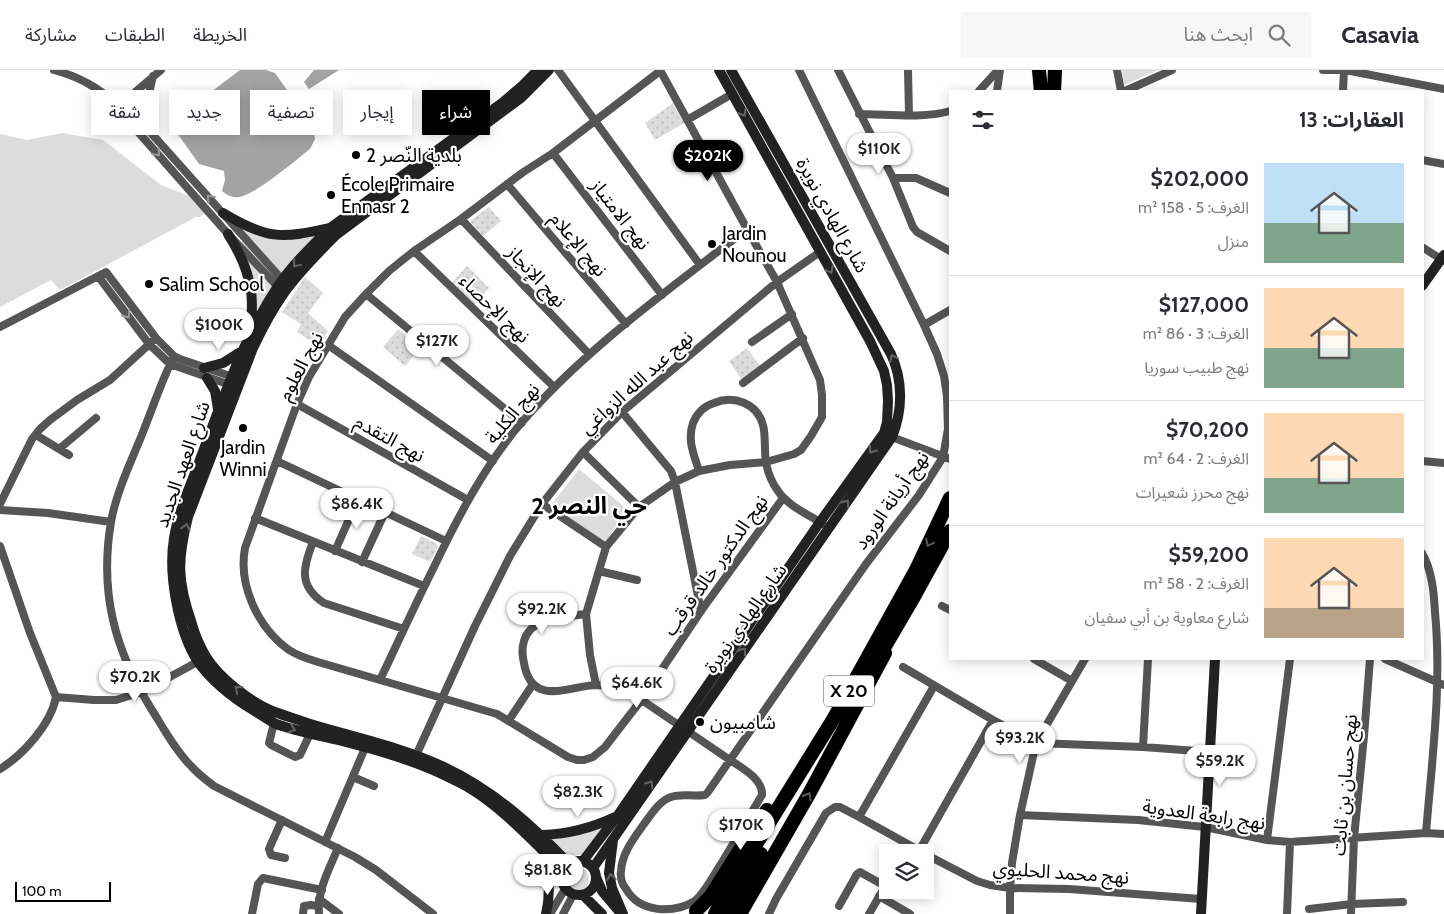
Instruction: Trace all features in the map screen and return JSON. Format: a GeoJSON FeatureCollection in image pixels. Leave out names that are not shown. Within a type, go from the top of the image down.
{"type":"FeatureCollection","features":[{"type":"Feature","properties":{"kind":"highway"},"geometry":{"type":"LineString","coordinates":[[1040,70],[1042,90]]}},
{"type":"Feature","properties":{"kind":"highway"},"geometry":{"type":"LineString","coordinates":[[1053,90],[1054,70]]}},
{"type":"Feature","properties":{"kind":"highway","name":"X 20"},"geometry":{"type":"LineString","coordinates":[[726,914],[740,880],[834,718],[916,570],[949,500]]}},
{"type":"Feature","properties":{"kind":"highway","name":"X 20"},"geometry":{"type":"LineString","coordinates":[[715,914],[740,880],[912,600],[949,533]]}},
{"type":"Feature","properties":{"kind":"highway"},"geometry":{"type":"LineString","coordinates":[[742,914],[868,687],[912,600]]}},
{"type":"Feature","properties":{"kind":"highway"},"geometry":{"type":"LineString","coordinates":[[701,912],[872,650]]}},
{"type":"Feature","properties":{"kind":"main road","name":"شارع العهد الجديد"},"geometry":{"type":"LineString","coordinates":[[538,70],[502,103],[330,228],[283,287],[252,333],[243,351],[235,382],[188,517],[182,543],[180,570],[183,596],[202,659],[241,692],[274,712],[444,768],[474,782],[503,802],[542,835],[566,867]]}},
{"type":"Feature","properties":{"kind":"main road","name":"شارع العهد الجديد"},"geometry":{"type":"LineString","coordinates":[[548,70],[521,98],[336,235],[283,287],[253,348],[218,411],[180,513],[172,554],[174,590],[186,636],[220,685],[237,700],[274,723],[310,734],[414,759],[470,788],[499,809],[547,855],[566,867]]}},
{"type":"Feature","properties":{"kind":"main road","name":"شارع الهادي نويرة"},"geometry":{"type":"LineString","coordinates":[[583,861],[684,728],[829,528],[888,435],[888,400],[884,371],[870,342],[719,70]]}},
{"type":"Feature","properties":{"kind":"main road","name":"شارع الهادي نويرة"},"geometry":{"type":"LineString","coordinates":[[594,872],[613,838],[684,728],[820,522],[896,427],[900,402],[899,374],[894,358],[732,70]]}},
{"type":"Feature","properties":{"kind":"main road"},"geometry":{"type":"LineString","coordinates":[[223,213],[243,225],[261,232],[280,236],[330,228]]}},
{"type":"Feature","properties":{"kind":"main road"},"geometry":{"type":"LineString","coordinates":[[228,234],[239,252],[249,279],[252,305],[252,333]]}},
{"type":"Feature","properties":{"kind":"main road"},"geometry":{"type":"LineString","coordinates":[[1424,283],[1443,259]]}},
{"type":"Feature","properties":{"kind":"main road"},"geometry":{"type":"LineString","coordinates":[[218,411],[215,391],[206,373],[243,351]]}},
{"type":"Feature","properties":{"kind":"main road"},"geometry":{"type":"LineString","coordinates":[[1201,914],[1215,660]]}},
{"type":"Feature","properties":{"kind":"main road"},"geometry":{"type":"LineString","coordinates":[[542,835],[577,831],[601,824],[618,815]]}},
{"type":"Feature","properties":{"kind":"main road"},"geometry":{"type":"LineString","coordinates":[[613,838],[609,872],[612,888],[623,914]]}},
{"type":"Feature","properties":{"kind":"main road"},"geometry":{"type":"LineString","coordinates":[[546,914],[549,902],[547,855]]}},
{"type":"Feature","properties":{"kind":"main road"},"geometry":{"type":"LineString","coordinates":[[602,914],[574,893],[561,880],[566,867],[576,861],[583,861],[594,872],[602,891],[623,914]]}},
{"type":"Feature","properties":{"kind":"main road"},"geometry":{"type":"LineString","coordinates":[[574,893],[588,893],[593,889],[596,883],[594,872]]}},
{"type":"Feature","properties":{"kind":"street"},"geometry":{"type":"LineString","coordinates":[[54,70],[74,76],[99,90]]}},
{"type":"Feature","properties":{"kind":"street"},"geometry":{"type":"LineString","coordinates":[[136,90],[161,70]]}},
{"type":"Feature","properties":{"kind":"street"},"geometry":{"type":"LineString","coordinates":[[558,70],[700,265]]}},
{"type":"Feature","properties":{"kind":"street"},"geometry":{"type":"LineString","coordinates":[[586,614],[548,619],[530,630],[525,637],[522,649],[527,675],[533,684],[540,689],[550,692],[596,685],[590,655],[586,614],[606,547],[639,507],[675,482],[699,471],[730,464],[766,462],[794,454],[801,450],[822,417],[820,380],[792,314],[777,282],[746,229],[660,70]]}},
{"type":"Feature","properties":{"kind":"street","name":"نهج العلوم"},"geometry":{"type":"LineString","coordinates":[[442,697],[298,655],[274,637],[264,625],[255,608],[244,573],[243,558],[245,548],[255,518],[296,404],[309,377],[345,317],[389,271],[414,251],[553,153],[660,70]]}},
{"type":"Feature","properties":{"kind":"street","name":"نهج أريانة الورود"},"geometry":{"type":"LineString","coordinates":[[596,685],[615,687],[630,692],[642,699],[730,760],[760,784],[762,789],[762,795],[708,886],[695,901],[685,908],[666,912],[653,910],[642,906],[627,892],[622,883],[620,871],[624,856],[633,839],[653,812],[668,798],[684,794],[704,795],[708,792],[730,760],[866,564],[946,458],[948,429],[947,396],[944,376],[932,340],[799,70]]}},
{"type":"Feature","properties":{"kind":"street"},"geometry":{"type":"LineString","coordinates":[[838,70],[893,178],[913,227],[917,232],[949,250]]}},
{"type":"Feature","properties":{"kind":"street"},"geometry":{"type":"LineString","coordinates":[[908,70],[909,115]]}},
{"type":"Feature","properties":{"kind":"street"},"geometry":{"type":"LineString","coordinates":[[979,90],[999,70]]}},
{"type":"Feature","properties":{"kind":"street"},"geometry":{"type":"LineString","coordinates":[[997,90],[999,70]]}},
{"type":"Feature","properties":{"kind":"street"},"geometry":{"type":"LineString","coordinates":[[1117,70],[1121,90]]}},
{"type":"Feature","properties":{"kind":"street"},"geometry":{"type":"LineString","coordinates":[[1127,90],[1172,70]]}},
{"type":"Feature","properties":{"kind":"street"},"geometry":{"type":"LineString","coordinates":[[1323,70],[1345,70],[1444,89]]}},
{"type":"Feature","properties":{"kind":"street"},"geometry":{"type":"LineString","coordinates":[[1343,90],[1345,70]]}},
{"type":"Feature","properties":{"kind":"street"},"geometry":{"type":"LineString","coordinates":[[150,90],[153,76]]}},
{"type":"Feature","properties":{"kind":"street"},"geometry":{"type":"LineString","coordinates":[[687,120],[732,94]]}},
{"type":"Feature","properties":{"kind":"street"},"geometry":{"type":"LineString","coordinates":[[859,114],[909,115],[949,111]]}},
{"type":"Feature","properties":{"kind":"street"},"geometry":{"type":"LineString","coordinates":[[144,135],[228,234],[283,287]]}},
{"type":"Feature","properties":{"kind":"street"},"geometry":{"type":"LineString","coordinates":[[152,135],[223,213],[283,287]]}},
{"type":"Feature","properties":{"kind":"street","name":"نهج الامتياز"},"geometry":{"type":"LineString","coordinates":[[553,153],[662,294]]}},
{"type":"Feature","properties":{"kind":"street"},"geometry":{"type":"LineString","coordinates":[[1424,160],[1444,164]]}},
{"type":"Feature","properties":{"kind":"street"},"geometry":{"type":"LineString","coordinates":[[893,178],[916,178],[949,193]]}},
{"type":"Feature","properties":{"kind":"street","name":"نهج الإعلام"},"geometry":{"type":"LineString","coordinates":[[507,184],[626,324]]}},
{"type":"Feature","properties":{"kind":"street","name":"نهج الإنجاز"},"geometry":{"type":"LineString","coordinates":[[461,219],[589,354]]}},
{"type":"Feature","properties":{"kind":"street","name":"نهج الكلية"},"geometry":{"type":"LineString","coordinates":[[380,680],[446,541],[468,500],[493,461],[522,423],[554,387],[589,354],[746,229]]}},
{"type":"Feature","properties":{"kind":"street"},"geometry":{"type":"LineString","coordinates":[[1426,249],[1443,259]]}},
{"type":"Feature","properties":{"kind":"street","name":"نهج الإحصاء"},"geometry":{"type":"LineString","coordinates":[[414,251],[554,387]]}},
{"type":"Feature","properties":{"kind":"street","name":"نهج عبد الله الزواغي"},"geometry":{"type":"LineString","coordinates":[[414,759],[510,556],[542,504],[583,452],[622,412],[777,282],[820,252]]}},
{"type":"Feature","properties":{"kind":"street"},"geometry":{"type":"LineString","coordinates":[[0,327],[106,272],[156,338],[174,356],[206,373]]}},
{"type":"Feature","properties":{"kind":"street"},"geometry":{"type":"LineString","coordinates":[[98,276],[149,344],[170,364],[235,382]]}},
{"type":"Feature","properties":{"kind":"street"},"geometry":{"type":"LineString","coordinates":[[366,294],[522,423]]}},
{"type":"Feature","properties":{"kind":"street"},"geometry":{"type":"LineString","coordinates":[[924,324],[949,311]]}},
{"type":"Feature","properties":{"kind":"street"},"geometry":{"type":"LineString","coordinates":[[752,342],[792,314]]}},
{"type":"Feature","properties":{"kind":"street"},"geometry":{"type":"LineString","coordinates":[[0,504],[32,439],[50,420],[110,380],[156,338]]}},
{"type":"Feature","properties":{"kind":"street"},"geometry":{"type":"LineString","coordinates":[[743,383],[803,338]]}},
{"type":"Feature","properties":{"kind":"street"},"geometry":{"type":"LineString","coordinates":[[328,346],[493,461]]}},
{"type":"Feature","properties":{"kind":"street"},"geometry":{"type":"LineString","coordinates":[[174,356],[119,493],[111,522],[107,567],[110,608],[124,655],[142,692],[170,739],[197,773],[214,786],[338,848],[376,870],[434,914]]}},
{"type":"Feature","properties":{"kind":"street"},"geometry":{"type":"LineString","coordinates":[[699,471],[690,442],[694,420],[700,411],[709,404],[719,401],[741,401],[750,405],[758,413],[763,425],[769,475],[782,498],[829,528]]}},
{"type":"Feature","properties":{"kind":"street","name":"نهج التقدم"},"geometry":{"type":"LineString","coordinates":[[296,404],[468,500]]}},
{"type":"Feature","properties":{"kind":"street"},"geometry":{"type":"LineString","coordinates":[[622,412],[672,471],[701,611]]}},
{"type":"Feature","properties":{"kind":"street"},"geometry":{"type":"LineString","coordinates":[[59,449],[96,418]]}},
{"type":"Feature","properties":{"kind":"street"},"geometry":{"type":"LineString","coordinates":[[36,435],[69,455]]}},
{"type":"Feature","properties":{"kind":"street"},"geometry":{"type":"LineString","coordinates":[[888,435],[946,458]]}},
{"type":"Feature","properties":{"kind":"street"},"geometry":{"type":"LineString","coordinates":[[583,452],[639,507]]}},
{"type":"Feature","properties":{"kind":"street"},"geometry":{"type":"LineString","coordinates":[[1424,460],[1444,463]]}},
{"type":"Feature","properties":{"kind":"street"},"geometry":{"type":"LineString","coordinates":[[277,461],[446,541]]}},
{"type":"Feature","properties":{"kind":"street","name":"نهج الدكتور خالد قرقب"},"geometry":{"type":"LineString","coordinates":[[442,697],[497,714],[568,757],[584,760],[593,757],[605,748],[642,699],[701,611],[782,498]]}},
{"type":"Feature","properties":{"kind":"street"},"geometry":{"type":"LineString","coordinates":[[335,551],[358,499]]}},
{"type":"Feature","properties":{"kind":"street"},"geometry":{"type":"LineString","coordinates":[[542,504],[606,547]]}},
{"type":"Feature","properties":{"kind":"street"},"geometry":{"type":"LineString","coordinates":[[0,510],[48,513],[111,522]]}},
{"type":"Feature","properties":{"kind":"street"},"geometry":{"type":"LineString","coordinates":[[362,562],[385,512]]}},
{"type":"Feature","properties":{"kind":"street"},"geometry":{"type":"LineString","coordinates":[[255,518],[424,586]]}},
{"type":"Feature","properties":{"kind":"street"},"geometry":{"type":"LineString","coordinates":[[313,542],[304,571],[310,592],[316,598],[324,603],[404,629]]}},
{"type":"Feature","properties":{"kind":"street"},"geometry":{"type":"LineString","coordinates":[[0,546],[30,633],[56,697],[54,706],[42,728],[25,749],[0,769]]}},
{"type":"Feature","properties":{"kind":"street"},"geometry":{"type":"LineString","coordinates":[[1424,558],[1430,575],[1434,596],[1441,683],[1426,833]]}},
{"type":"Feature","properties":{"kind":"street"},"geometry":{"type":"LineString","coordinates":[[598,572],[636,580]]}},
{"type":"Feature","properties":{"kind":"street"},"geometry":{"type":"LineString","coordinates":[[942,606],[949,610]]}},
{"type":"Feature","properties":{"kind":"street"},"geometry":{"type":"LineString","coordinates":[[56,697],[116,700],[142,692],[202,659]]}},
{"type":"Feature","properties":{"kind":"street"},"geometry":{"type":"LineString","coordinates":[[1036,660],[1072,681]]}},
{"type":"Feature","properties":{"kind":"street"},"geometry":{"type":"LineString","coordinates":[[1010,914],[1012,863],[1020,815],[1036,743],[1084,660]]}},
{"type":"Feature","properties":{"kind":"street"},"geometry":{"type":"LineString","coordinates":[[1143,747],[1148,660]]}},
{"type":"Feature","properties":{"kind":"street"},"geometry":{"type":"LineString","coordinates":[[1266,840],[1290,660]]}},
{"type":"Feature","properties":{"kind":"street","name":"نهج حسان بن ثابت"},"geometry":{"type":"LineString","coordinates":[[1351,914],[1354,838],[1370,660]]}},
{"type":"Feature","properties":{"kind":"street"},"geometry":{"type":"LineString","coordinates":[[1386,660],[1441,683]]}},
{"type":"Feature","properties":{"kind":"street"},"geometry":{"type":"LineString","coordinates":[[903,667],[1036,743],[1143,747],[1210,752]]}},
{"type":"Feature","properties":{"kind":"street"},"geometry":{"type":"LineString","coordinates":[[509,720],[533,684]]}},
{"type":"Feature","properties":{"kind":"street"},"geometry":{"type":"LineString","coordinates":[[859,816],[934,686]]}},
{"type":"Feature","properties":{"kind":"street"},"geometry":{"type":"LineString","coordinates":[[926,844],[993,720]]}},
{"type":"Feature","properties":{"kind":"street"},"geometry":{"type":"LineString","coordinates":[[274,723],[271,745],[295,758],[300,755],[310,734]]}},
{"type":"Feature","properties":{"kind":"street"},"geometry":{"type":"LineString","coordinates":[[325,842],[365,748]]}},
{"type":"Feature","properties":{"kind":"street"},"geometry":{"type":"LineString","coordinates":[[353,777],[374,786]]}},
{"type":"Feature","properties":{"kind":"street","name":"نهج محمد الحليوي"},"geometry":{"type":"LineString","coordinates":[[770,914],[776,899],[826,813],[835,807],[840,807],[859,816],[901,844]]}},
{"type":"Feature","properties":{"kind":"street","name":"نهج رابعة العدوية"},"geometry":{"type":"LineString","coordinates":[[1020,815],[1138,820],[1205,827],[1266,840],[1290,842],[1426,833],[1444,834]]}},
{"type":"Feature","properties":{"kind":"street"},"geometry":{"type":"LineString","coordinates":[[282,820],[269,849],[271,855],[285,858]]}},
{"type":"Feature","properties":{"kind":"street"},"geometry":{"type":"LineString","coordinates":[[1287,914],[1290,842]]}},
{"type":"Feature","properties":{"kind":"street"},"geometry":{"type":"LineString","coordinates":[[319,906],[322,890],[338,848]]}},
{"type":"Feature","properties":{"kind":"street","name":"نهج محمد الحليوي"},"geometry":{"type":"LineString","coordinates":[[934,858],[977,881],[990,885],[1010,888],[1201,899]]}},
{"type":"Feature","properties":{"kind":"street"},"geometry":{"type":"LineString","coordinates":[[839,906],[857,874],[860,872],[879,881]]}},
{"type":"Feature","properties":{"kind":"street"},"geometry":{"type":"LineString","coordinates":[[252,914],[258,884],[262,878],[322,890]]}},
{"type":"Feature","properties":{"kind":"street"},"geometry":{"type":"LineString","coordinates":[[550,914],[574,893]]}},
{"type":"Feature","properties":{"kind":"street"},"geometry":{"type":"LineString","coordinates":[[563,914],[574,893]]}},
{"type":"Feature","properties":{"kind":"street"},"geometry":{"type":"LineString","coordinates":[[869,914],[879,896]]}},
{"type":"Feature","properties":{"kind":"street"},"geometry":{"type":"LineString","coordinates":[[884,899],[910,914]]}},
{"type":"Feature","properties":{"kind":"street"},"geometry":{"type":"LineString","coordinates":[[1309,909],[1352,904],[1403,902]]}},
{"type":"Feature","properties":{"kind":"street"},"geometry":{"type":"LineString","coordinates":[[303,914],[304,906],[311,905],[339,914]]}},
{"type":"Feature","properties":{"kind":"shaded area"},"geometry":{"type":"Polygon","coordinates":[[[240,70],[266,70],[275,73],[287,90],[250,90],[250,135],[314,135],[315,139],[310,149],[255,190],[239,197],[230,196],[222,191],[225,180],[224,171],[199,164],[178,135],[240,135],[240,90],[214,90],[240,70]]]}},
{"type":"Feature","properties":{"kind":"shaded area"},"geometry":{"type":"Polygon","coordinates":[[[314,70],[339,70],[309,89],[304,82],[314,70]]]}},
{"type":"Feature","properties":{"kind":"shaded area"},"geometry":{"type":"Polygon","coordinates":[[[1122,70],[1158,70],[1124,85],[1122,70]]]}},
{"type":"Feature","properties":{"kind":"shaded area"},"geometry":{"type":"Polygon","coordinates":[[[673,103],[684,123],[655,140],[645,123],[673,103]]]}},
{"type":"Feature","properties":{"kind":"shaded area"},"geometry":{"type":"Polygon","coordinates":[[[62,133],[103,140],[161,185],[189,196],[205,213],[60,290],[51,280],[0,307],[0,134],[27,140],[62,133]]]}},
{"type":"Feature","properties":{"kind":"shaded area"},"geometry":{"type":"Polygon","coordinates":[[[489,207],[501,221],[483,236],[470,221],[489,207]]]}},
{"type":"Feature","properties":{"kind":"shaded area"},"geometry":{"type":"Polygon","coordinates":[[[241,227],[319,233],[301,250],[283,273],[254,321],[243,254],[241,227]]]}},
{"type":"Feature","properties":{"kind":"shaded area"},"geometry":{"type":"Polygon","coordinates":[[[467,266],[489,288],[473,306],[451,284],[467,266]]]}},
{"type":"Feature","properties":{"kind":"shaded area"},"geometry":{"type":"Polygon","coordinates":[[[305,277],[323,293],[308,313],[328,331],[319,346],[297,332],[301,324],[282,312],[305,277]]]}},
{"type":"Feature","properties":{"kind":"shaded area"},"geometry":{"type":"Polygon","coordinates":[[[398,329],[420,348],[405,366],[383,347],[398,329]]]}},
{"type":"Feature","properties":{"kind":"shaded area"},"geometry":{"type":"Polygon","coordinates":[[[747,348],[760,366],[742,380],[729,361],[747,348]]]}},
{"type":"Feature","properties":{"kind":"shaded area"},"geometry":{"type":"Polygon","coordinates":[[[579,469],[627,509],[605,543],[568,518],[552,504],[579,469]]]}},
{"type":"Feature","properties":{"kind":"shaded area"},"geometry":{"type":"Polygon","coordinates":[[[421,536],[437,544],[437,549],[430,562],[412,554],[421,536]]]}},
{"type":"Feature","properties":{"kind":"shaded area"},"geometry":{"type":"Polygon","coordinates":[[[603,826],[583,855],[576,855],[570,858],[551,840],[603,826]]]}},
{"type":"Feature","properties":{"kind":"shaded area"},"geometry":{"type":"Polygon","coordinates":[[[577,867],[585,871],[589,879],[585,887],[577,891],[569,887],[565,879],[569,871],[577,867]]]}},
{"type":"Feature","properties":{"kind":"place","name":"بلدية النّصر 2"},"geometry":{"type":"Point","coordinates":[356,155]}},
{"type":"Feature","properties":{"kind":"place","name":"École Primaire Ennasr 2"},"geometry":{"type":"Point","coordinates":[331,195]}},
{"type":"Feature","properties":{"kind":"place","name":"Jardin Nounou"},"geometry":{"type":"Point","coordinates":[712,244]}},
{"type":"Feature","properties":{"kind":"place","name":"Salim School"},"geometry":{"type":"Point","coordinates":[149,284]}},
{"type":"Feature","properties":{"kind":"place","name":"Jardin Winni"},"geometry":{"type":"Point","coordinates":[243,428]}},
{"type":"Feature","properties":{"kind":"place","name":"شامبيون"},"geometry":{"type":"Point","coordinates":[700,722]}},
{"type":"Feature","properties":{"kind":"district","name":"حي النصر 2"},"geometry":{"type":"Point","coordinates":[589,506]}}]}
